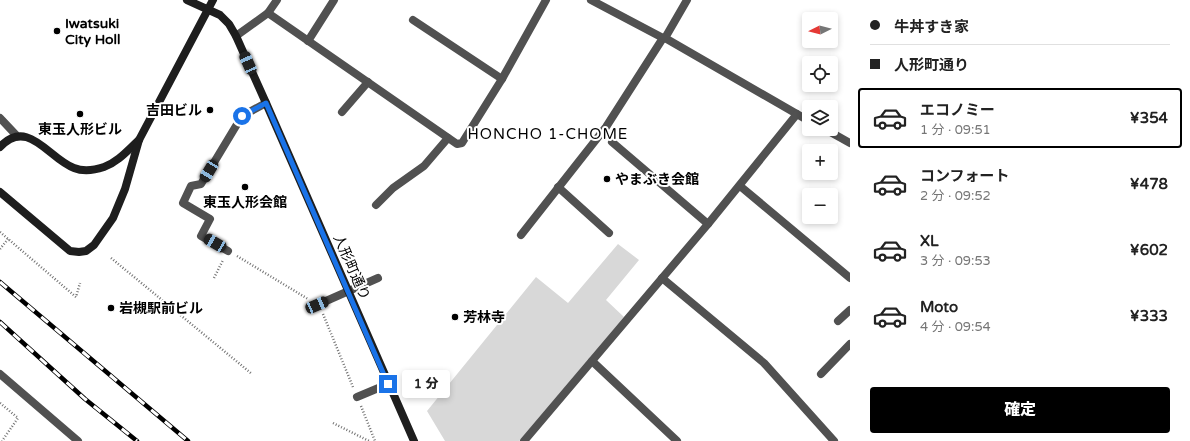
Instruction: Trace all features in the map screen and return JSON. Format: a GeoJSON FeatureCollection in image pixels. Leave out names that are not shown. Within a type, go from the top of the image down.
{"type":"FeatureCollection","features":[{"type":"Feature","properties":{"kind":"street","name":"人形町通り"},"geometry":{"type":"LineString","coordinates":[[187,0],[220,15],[229,24],[236,36],[414,441]]}},
{"type":"Feature","properties":{"kind":"street"},"geometry":{"type":"LineString","coordinates":[[0,192],[70,251],[86,251],[94,245],[113,218],[125,189],[139,140],[213,0]]}},
{"type":"Feature","properties":{"kind":"street"},"geometry":{"type":"LineString","coordinates":[[236,36],[268,13],[276,0]]}},
{"type":"Feature","properties":{"kind":"street"},"geometry":{"type":"LineString","coordinates":[[308,41],[334,0]]}},
{"type":"Feature","properties":{"kind":"street"},"geometry":{"type":"LineString","coordinates":[[268,13],[457,144],[462,143],[502,79],[546,0]]}},
{"type":"Feature","properties":{"kind":"street"},"geometry":{"type":"LineString","coordinates":[[591,0],[664,38],[802,116]]}},
{"type":"Feature","properties":{"kind":"street"},"geometry":{"type":"LineString","coordinates":[[521,235],[606,127],[687,0]]}},
{"type":"Feature","properties":{"kind":"street"},"geometry":{"type":"LineString","coordinates":[[413,20],[502,79]]}},
{"type":"Feature","properties":{"kind":"street"},"geometry":{"type":"LineString","coordinates":[[342,112],[368,82]]}},
{"type":"Feature","properties":{"kind":"street"},"geometry":{"type":"LineString","coordinates":[[228,251],[201,236],[210,219],[183,203],[191,186],[201,184],[242,116],[266,103]]}},
{"type":"Feature","properties":{"kind":"street"},"geometry":{"type":"LineString","coordinates":[[524,441],[740,186],[797,114]]}},
{"type":"Feature","properties":{"kind":"street"},"geometry":{"type":"LineString","coordinates":[[0,118],[17,136]]}},
{"type":"Feature","properties":{"kind":"street"},"geometry":{"type":"LineString","coordinates":[[0,147],[5,142],[17,136],[27,137],[36,141],[67,165],[75,169],[93,170],[106,166],[117,160],[139,140]]}},
{"type":"Feature","properties":{"kind":"street"},"geometry":{"type":"LineString","coordinates":[[838,136],[850,143]]}},
{"type":"Feature","properties":{"kind":"street"},"geometry":{"type":"LineString","coordinates":[[376,205],[393,188],[424,166],[448,138]]}},
{"type":"Feature","properties":{"kind":"street"},"geometry":{"type":"LineString","coordinates":[[612,142],[708,224]]}},
{"type":"Feature","properties":{"kind":"street"},"geometry":{"type":"LineString","coordinates":[[740,186],[850,278]]}},
{"type":"Feature","properties":{"kind":"street"},"geometry":{"type":"LineString","coordinates":[[558,188],[609,233]]}},
{"type":"Feature","properties":{"kind":"street"},"geometry":{"type":"LineString","coordinates":[[317,305],[378,278]]}},
{"type":"Feature","properties":{"kind":"street"},"geometry":{"type":"LineString","coordinates":[[662,278],[764,363],[834,441]]}},
{"type":"Feature","properties":{"kind":"street"},"geometry":{"type":"LineString","coordinates":[[838,321],[850,310]]}},
{"type":"Feature","properties":{"kind":"street"},"geometry":{"type":"LineString","coordinates":[[821,374],[850,344]]}},
{"type":"Feature","properties":{"kind":"street"},"geometry":{"type":"LineString","coordinates":[[592,361],[677,441]]}},
{"type":"Feature","properties":{"kind":"street"},"geometry":{"type":"LineString","coordinates":[[0,374],[78,441]]}},
{"type":"Feature","properties":{"kind":"street"},"geometry":{"type":"LineString","coordinates":[[357,397],[388,384]]}},
{"type":"Feature","properties":{"kind":"path"},"geometry":{"type":"LineString","coordinates":[[0,232],[76,297],[80,284]]}},
{"type":"Feature","properties":{"kind":"path"},"geometry":{"type":"LineString","coordinates":[[0,249],[8,239]]}},
{"type":"Feature","properties":{"kind":"path"},"geometry":{"type":"LineString","coordinates":[[214,278],[228,251],[317,305],[324,314],[375,441]]}},
{"type":"Feature","properties":{"kind":"path"},"geometry":{"type":"LineString","coordinates":[[111,258],[252,374]]}},
{"type":"Feature","properties":{"kind":"path"},"geometry":{"type":"LineString","coordinates":[[0,403],[18,418],[2,441]]}},
{"type":"Feature","properties":{"kind":"path"},"geometry":{"type":"LineString","coordinates":[[333,424],[369,441]]}},
{"type":"Feature","properties":{"kind":"shaded area"},"geometry":{"type":"Polygon","coordinates":[[[618,244],[639,260],[606,300],[624,317],[519,441],[445,441],[427,411],[536,277],[568,303],[618,244]]]}},
{"type":"Feature","properties":{"kind":"railway"},"geometry":{"type":"LineString","coordinates":[[0,282],[188,441]]}},
{"type":"Feature","properties":{"kind":"railway"},"geometry":{"type":"LineString","coordinates":[[0,322],[85,399],[137,441]]}},
{"type":"Feature","properties":{"kind":"place","name":"Iwatsuki City Holl"},"geometry":{"type":"Point","coordinates":[57,31]}},
{"type":"Feature","properties":{"kind":"place","name":"吉田ビル"},"geometry":{"type":"Point","coordinates":[210,110]}},
{"type":"Feature","properties":{"kind":"place","name":"東玉人形ビル"},"geometry":{"type":"Point","coordinates":[80,114]}},
{"type":"Feature","properties":{"kind":"place","name":"やまぶき会館"},"geometry":{"type":"Point","coordinates":[607,179]}},
{"type":"Feature","properties":{"kind":"place","name":"東玉人形会館"},"geometry":{"type":"Point","coordinates":[245,187]}},
{"type":"Feature","properties":{"kind":"place","name":"岩槻駅前ビル"},"geometry":{"type":"Point","coordinates":[111,308]}},
{"type":"Feature","properties":{"kind":"place","name":"芳林寺"},"geometry":{"type":"Point","coordinates":[455,317]}},
{"type":"Feature","properties":{"kind":"district","name":"HONCHO 1-CHOME"},"geometry":{"type":"Point","coordinates":[548,134]}},
{"type":"Feature","properties":{"kind":"route"},"geometry":{"type":"LineString","coordinates":[[242,116],[266,103],[388,384]]}}]}
